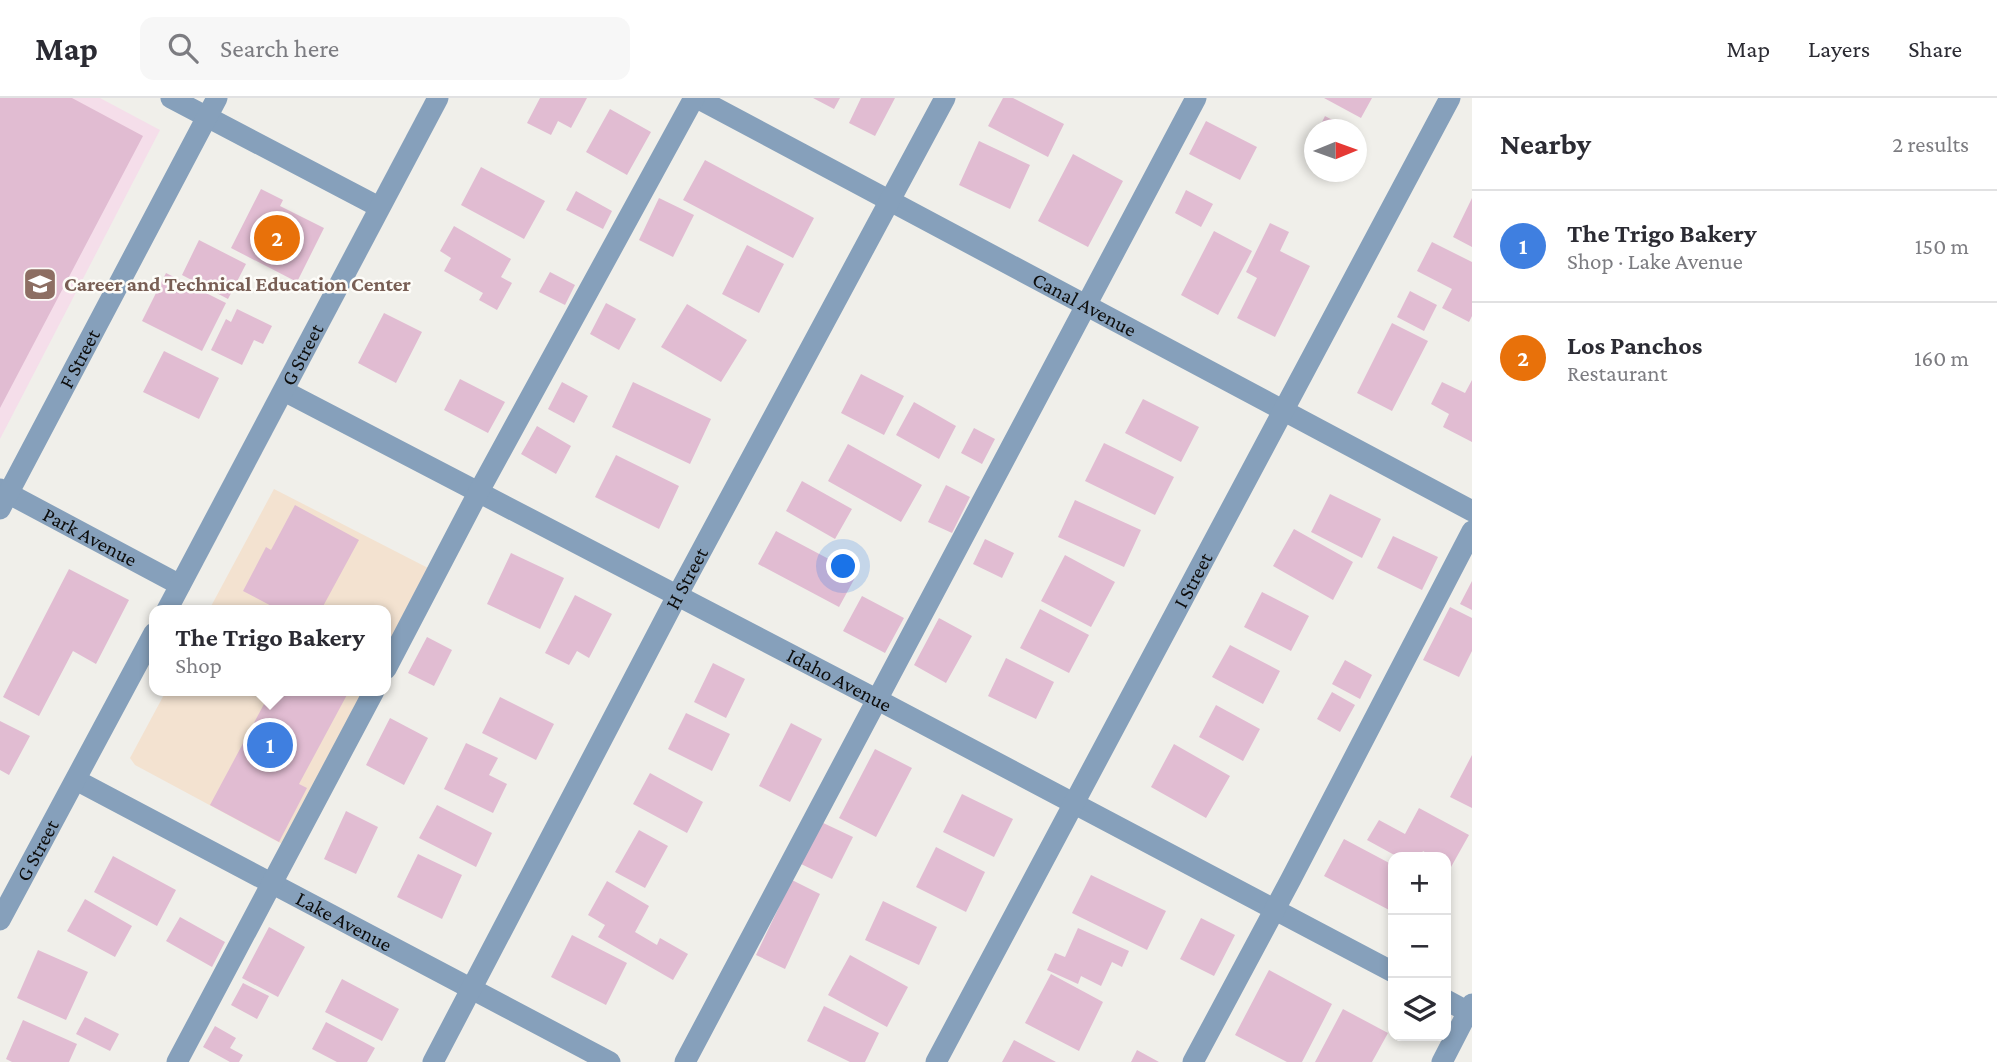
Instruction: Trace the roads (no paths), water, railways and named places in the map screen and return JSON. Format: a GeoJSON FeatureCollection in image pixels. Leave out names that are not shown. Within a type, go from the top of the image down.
{"type":"FeatureCollection","features":[{"type":"Feature","properties":{"kind":"street"},"geometry":{"type":"LineString","coordinates":[[171,98],[379,207]]}},
{"type":"Feature","properties":{"kind":"street","name":"F Street"},"geometry":{"type":"LineString","coordinates":[[3,497],[217,98]]}},
{"type":"Feature","properties":{"kind":"street","name":"G Street"},"geometry":{"type":"LineString","coordinates":[[170,605],[438,98]]}},
{"type":"Feature","properties":{"kind":"street"},"geometry":{"type":"LineString","coordinates":[[391,659],[478,493],[696,98]]}},
{"type":"Feature","properties":{"kind":"street","name":"Canal Avenue"},"geometry":{"type":"LineString","coordinates":[[696,98],[1472,511]]}},
{"type":"Feature","properties":{"kind":"street","name":"H Street"},"geometry":{"type":"LineString","coordinates":[[433,1062],[677,596],[945,98]]}},
{"type":"Feature","properties":{"kind":"street"},"geometry":{"type":"LineString","coordinates":[[685,1062],[1196,98]]}},
{"type":"Feature","properties":{"kind":"street","name":"I Street"},"geometry":{"type":"LineString","coordinates":[[936,1062],[1450,98]]}},
{"type":"Feature","properties":{"kind":"street","name":"Idaho Avenue"},"geometry":{"type":"LineString","coordinates":[[284,391],[1388,969]]}},
{"type":"Feature","properties":{"kind":"street","name":"Park Avenue"},"geometry":{"type":"LineString","coordinates":[[3,497],[180,585]]}},
{"type":"Feature","properties":{"kind":"street"},"geometry":{"type":"LineString","coordinates":[[1193,1062],[1472,531]]}},
{"type":"Feature","properties":{"kind":"street","name":"G Street"},"geometry":{"type":"LineString","coordinates":[[0,920],[149,644]]}},
{"type":"Feature","properties":{"kind":"street"},"geometry":{"type":"LineString","coordinates":[[177,1062],[274,884],[371,696]]}},
{"type":"Feature","properties":{"kind":"street","name":"Lake Avenue"},"geometry":{"type":"LineString","coordinates":[[76,780],[610,1062]]}},
{"type":"Feature","properties":{"kind":"street"},"geometry":{"type":"LineString","coordinates":[[1442,1062],[1471,1010],[1451,1002]]}},
{"type":"Feature","properties":{"kind":"place","name":"Los Panchos"},"geometry":{"type":"Point","coordinates":[277,238]}},
{"type":"Feature","properties":{"kind":"place","name":"Career and Technical Education Center"},"geometry":{"type":"Point","coordinates":[40,284]}},
{"type":"Feature","properties":{"kind":"place","name":"The Trigo Bakery"},"geometry":{"type":"Point","coordinates":[270,745]}}]}
